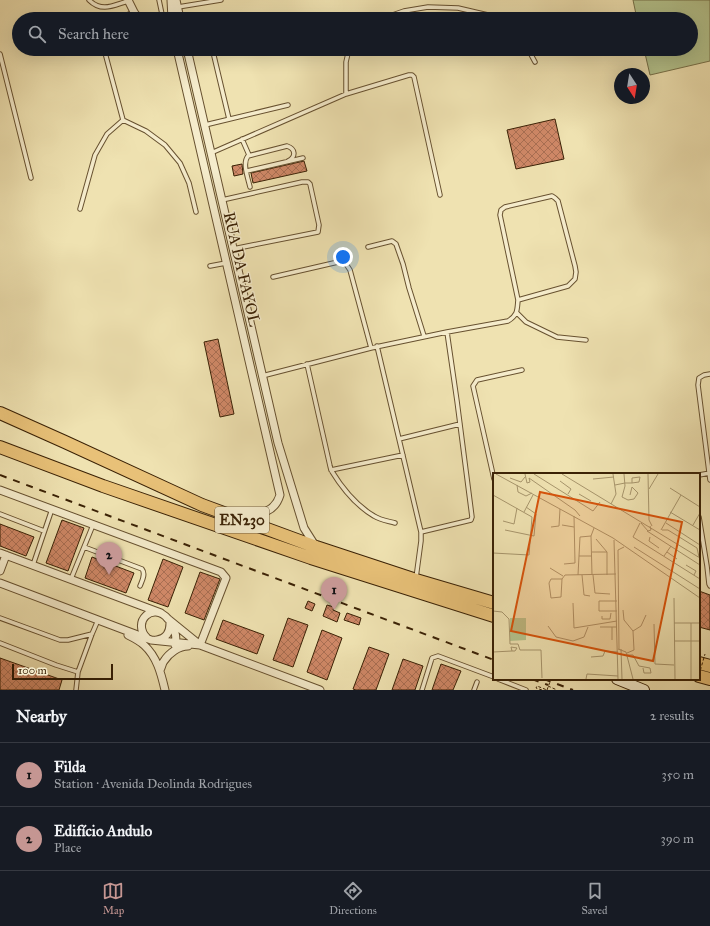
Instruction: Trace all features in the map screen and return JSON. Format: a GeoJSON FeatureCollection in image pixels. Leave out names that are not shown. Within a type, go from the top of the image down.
{"type":"FeatureCollection","features":[{"type":"Feature","properties":{"kind":"highway","name":"EN230"},"geometry":{"type":"LineString","coordinates":[[0,413],[202,505],[316,547],[416,580],[493,603]]}},
{"type":"Feature","properties":{"kind":"highway","name":"EN230"},"geometry":{"type":"LineString","coordinates":[[0,447],[103,486],[311,558],[493,616]]}},
{"type":"Feature","properties":{"kind":"highway"},"geometry":{"type":"LineString","coordinates":[[702,658],[710,666]]}},
{"type":"Feature","properties":{"kind":"highway"},"geometry":{"type":"LineString","coordinates":[[700,676],[710,679]]}},
{"type":"Feature","properties":{"kind":"main road"},"geometry":{"type":"LineString","coordinates":[[619,680],[644,690]]}},
{"type":"Feature","properties":{"kind":"street"},"geometry":{"type":"LineString","coordinates":[[128,0],[134,12]]}},
{"type":"Feature","properties":{"kind":"street"},"geometry":{"type":"LineString","coordinates":[[171,0],[172,12]]}},
{"type":"Feature","properties":{"kind":"street","name":"RUA DA FAYOL"},"geometry":{"type":"LineString","coordinates":[[179,56],[280,495],[279,500],[266,512],[251,515],[202,505]]}},
{"type":"Feature","properties":{"kind":"street","name":"RUA DA FAYOL"},"geometry":{"type":"LineString","coordinates":[[189,56],[278,443],[304,528],[316,547]]}},
{"type":"Feature","properties":{"kind":"street"},"geometry":{"type":"LineString","coordinates":[[0,490],[221,572],[226,578],[200,645]]}},
{"type":"Feature","properties":{"kind":"street"},"geometry":{"type":"LineString","coordinates":[[0,571],[3,554],[161,613],[200,645]]}},
{"type":"Feature","properties":{"kind":"street"},"geometry":{"type":"LineString","coordinates":[[0,584],[153,640],[200,645],[320,690]]}},
{"type":"Feature","properties":{"kind":"street"},"geometry":{"type":"LineString","coordinates":[[161,613],[152,612],[145,617],[142,621],[142,630],[144,634],[153,640],[160,640],[165,637],[170,629],[168,619]]}},
{"type":"Feature","properties":{"kind":"street"},"geometry":{"type":"LineString","coordinates":[[168,619],[173,627],[176,642],[172,652]]}},
{"type":"Feature","properties":{"kind":"street"},"geometry":{"type":"LineString","coordinates":[[115,626],[144,644],[154,656],[160,670],[165,690]]}},
{"type":"Feature","properties":{"kind":"street"},"geometry":{"type":"LineString","coordinates":[[160,670],[164,660],[172,652],[183,646],[200,645]]}},
{"type":"Feature","properties":{"kind":"lane"},"geometry":{"type":"LineString","coordinates":[[89,0],[99,7],[106,8],[128,0]]}},
{"type":"Feature","properties":{"kind":"lane"},"geometry":{"type":"LineString","coordinates":[[159,0],[162,12]]}},
{"type":"Feature","properties":{"kind":"lane"},"geometry":{"type":"LineString","coordinates":[[177,4],[221,0]]}},
{"type":"Feature","properties":{"kind":"lane"},"geometry":{"type":"LineString","coordinates":[[399,12],[428,7],[458,8],[473,12]]}},
{"type":"Feature","properties":{"kind":"lane"},"geometry":{"type":"LineString","coordinates":[[0,54],[31,178]]}},
{"type":"Feature","properties":{"kind":"lane"},"geometry":{"type":"LineString","coordinates":[[106,56],[123,120],[146,131],[165,145],[180,163],[189,183],[196,212]]}},
{"type":"Feature","properties":{"kind":"lane"},"geometry":{"type":"LineString","coordinates":[[214,56],[229,119]]}},
{"type":"Feature","properties":{"kind":"lane"},"geometry":{"type":"LineString","coordinates":[[346,94],[347,56]]}},
{"type":"Feature","properties":{"kind":"lane"},"geometry":{"type":"LineString","coordinates":[[532,56],[535,62]]}},
{"type":"Feature","properties":{"kind":"lane"},"geometry":{"type":"LineString","coordinates":[[211,153],[346,94],[412,75],[414,77],[440,195]]}},
{"type":"Feature","properties":{"kind":"lane"},"geometry":{"type":"LineString","coordinates":[[205,125],[288,105]]}},
{"type":"Feature","properties":{"kind":"lane"},"geometry":{"type":"LineString","coordinates":[[80,209],[95,155],[106,134],[123,120]]}},
{"type":"Feature","properties":{"kind":"lane"},"geometry":{"type":"LineString","coordinates":[[242,139],[249,155]]}},
{"type":"Feature","properties":{"kind":"lane"},"geometry":{"type":"LineString","coordinates":[[250,187],[245,160],[249,155],[287,146],[292,148],[294,152],[294,157],[288,161]]}},
{"type":"Feature","properties":{"kind":"lane"},"geometry":{"type":"LineString","coordinates":[[247,171],[303,158]]}},
{"type":"Feature","properties":{"kind":"lane"},"geometry":{"type":"LineString","coordinates":[[222,200],[302,182],[308,182],[310,184],[319,225],[318,232],[233,249]]}},
{"type":"Feature","properties":{"kind":"lane"},"geometry":{"type":"LineString","coordinates":[[262,376],[377,346],[512,319],[517,313],[518,300],[500,215],[501,210],[505,207],[552,196],[558,201],[575,266],[575,279],[568,286],[518,300]]}},
{"type":"Feature","properties":{"kind":"lane"},"geometry":{"type":"LineString","coordinates":[[368,247],[392,241],[396,244],[424,336]]}},
{"type":"Feature","properties":{"kind":"lane"},"geometry":{"type":"LineString","coordinates":[[273,277],[338,262],[346,264],[350,270],[371,348]]}},
{"type":"Feature","properties":{"kind":"lane"},"geometry":{"type":"LineString","coordinates":[[210,266],[226,263]]}},
{"type":"Feature","properties":{"kind":"lane"},"geometry":{"type":"LineString","coordinates":[[517,313],[526,322],[556,337],[586,340]]}},
{"type":"Feature","properties":{"kind":"lane"},"geometry":{"type":"LineString","coordinates":[[422,532],[470,520],[472,518],[447,332]]}},
{"type":"Feature","properties":{"kind":"lane"},"geometry":{"type":"LineString","coordinates":[[377,346],[422,532],[416,580]]}},
{"type":"Feature","properties":{"kind":"lane"},"geometry":{"type":"LineString","coordinates":[[307,364],[331,470],[346,493],[358,504],[375,516],[395,523]]}},
{"type":"Feature","properties":{"kind":"lane"},"geometry":{"type":"LineString","coordinates":[[493,476],[473,386],[477,380],[522,370]]}},
{"type":"Feature","properties":{"kind":"lane"},"geometry":{"type":"LineString","coordinates":[[710,374],[699,378],[698,385],[710,480]]}},
{"type":"Feature","properties":{"kind":"lane"},"geometry":{"type":"LineString","coordinates":[[399,439],[460,424]]}},
{"type":"Feature","properties":{"kind":"lane"},"geometry":{"type":"LineString","coordinates":[[331,470],[403,455]]}},
{"type":"Feature","properties":{"kind":"lane"},"geometry":{"type":"LineString","coordinates":[[700,475],[710,473]]}},
{"type":"Feature","properties":{"kind":"lane"},"geometry":{"type":"LineString","coordinates":[[32,565],[52,509]]}},
{"type":"Feature","properties":{"kind":"lane"},"geometry":{"type":"LineString","coordinates":[[0,514],[44,531]]}},
{"type":"Feature","properties":{"kind":"lane"},"geometry":{"type":"LineString","coordinates":[[700,523],[710,586]]}},
{"type":"Feature","properties":{"kind":"lane"},"geometry":{"type":"LineString","coordinates":[[71,580],[93,524]]}},
{"type":"Feature","properties":{"kind":"lane"},"geometry":{"type":"LineString","coordinates":[[84,547],[142,569],[144,574],[140,586]]}},
{"type":"Feature","properties":{"kind":"lane"},"geometry":{"type":"LineString","coordinates":[[0,618],[60,640],[68,640],[92,634]]}},
{"type":"Feature","properties":{"kind":"lane"},"geometry":{"type":"LineString","coordinates":[[76,690],[78,672],[98,620]]}},
{"type":"Feature","properties":{"kind":"lane"},"geometry":{"type":"LineString","coordinates":[[0,643],[78,672]]}},
{"type":"Feature","properties":{"kind":"lane"},"geometry":{"type":"LineString","coordinates":[[422,690],[432,658],[435,656],[493,678]]}},
{"type":"Feature","properties":{"kind":"lane"},"geometry":{"type":"LineString","coordinates":[[501,680],[526,690]]}},
{"type":"Feature","properties":{"kind":"lane"},"geometry":{"type":"LineString","coordinates":[[474,690],[477,682]]}},
{"type":"Feature","properties":{"kind":"path"},"geometry":{"type":"LineString","coordinates":[[700,670],[702,658]]}},
{"type":"Feature","properties":{"kind":"path"},"geometry":{"type":"LineString","coordinates":[[548,690],[551,680]]}},
{"type":"Feature","properties":{"kind":"path"},"geometry":{"type":"LineString","coordinates":[[535,685],[548,690]]}},
{"type":"Feature","properties":{"kind":"path"},"geometry":{"type":"LineString","coordinates":[[542,690],[536,688],[537,686],[548,690]]}},
{"type":"Feature","properties":{"kind":"path"},"geometry":{"type":"LineString","coordinates":[[548,686],[557,690]]}},
{"type":"Feature","properties":{"kind":"green space"},"geometry":{"type":"Polygon","coordinates":[[[633,0],[710,0],[710,61],[650,75],[650,68],[648,68],[646,56],[698,56],[698,12],[636,12],[633,0]]]}},
{"type":"Feature","properties":{"kind":"building"},"geometry":{"type":"Polygon","coordinates":[[[555,119],[564,159],[516,169],[507,130],[555,119]]]}},
{"type":"Feature","properties":{"kind":"building"},"geometry":{"type":"Polygon","coordinates":[[[304,161],[307,171],[253,183],[251,173],[304,161]]]}},
{"type":"Feature","properties":{"kind":"building"},"geometry":{"type":"Polygon","coordinates":[[[242,164],[243,174],[234,176],[232,166],[242,164]]]}},
{"type":"Feature","properties":{"kind":"building"},"geometry":{"type":"Polygon","coordinates":[[[218,339],[234,414],[220,417],[204,342],[218,339]]]}},
{"type":"Feature","properties":{"kind":"building"},"geometry":{"type":"Polygon","coordinates":[[[62,520],[84,528],[68,571],[46,563],[62,520]]]}},
{"type":"Feature","properties":{"kind":"building"},"geometry":{"type":"Polygon","coordinates":[[[0,524],[34,537],[26,556],[0,546],[0,524]]]}},
{"type":"Feature","properties":{"kind":"building"},"geometry":{"type":"Polygon","coordinates":[[[92,557],[134,573],[126,593],[85,578],[92,557]]]}},
{"type":"Feature","properties":{"kind":"building"},"geometry":{"type":"Polygon","coordinates":[[[163,559],[183,567],[168,607],[148,600],[163,559]]]}},
{"type":"Feature","properties":{"kind":"building"},"geometry":{"type":"Polygon","coordinates":[[[200,572],[220,579],[204,620],[185,613],[200,572]]]}},
{"type":"Feature","properties":{"kind":"building"},"geometry":{"type":"Polygon","coordinates":[[[700,591],[710,595],[710,630],[700,627],[700,591]]]}},
{"type":"Feature","properties":{"kind":"building"},"geometry":{"type":"Polygon","coordinates":[[[308,601],[315,604],[312,611],[305,608],[308,601]]]}},
{"type":"Feature","properties":{"kind":"building"},"geometry":{"type":"Polygon","coordinates":[[[327,605],[334,607],[333,610],[340,613],[337,622],[323,616],[327,605]]]}},
{"type":"Feature","properties":{"kind":"building"},"geometry":{"type":"Polygon","coordinates":[[[347,613],[361,618],[359,625],[344,620],[347,613]]]}},
{"type":"Feature","properties":{"kind":"building"},"geometry":{"type":"Polygon","coordinates":[[[288,618],[308,625],[293,667],[273,660],[288,618]]]}},
{"type":"Feature","properties":{"kind":"building"},"geometry":{"type":"Polygon","coordinates":[[[223,620],[264,635],[257,654],[216,639],[223,620]]]}},
{"type":"Feature","properties":{"kind":"building"},"geometry":{"type":"Polygon","coordinates":[[[322,630],[342,638],[327,680],[307,672],[322,630]]]}},
{"type":"Feature","properties":{"kind":"building"},"geometry":{"type":"Polygon","coordinates":[[[369,647],[389,654],[376,690],[353,689],[369,647]]]}},
{"type":"Feature","properties":{"kind":"building"},"geometry":{"type":"Polygon","coordinates":[[[0,658],[62,680],[59,690],[0,690],[0,658]]]}},
{"type":"Feature","properties":{"kind":"building"},"geometry":{"type":"Polygon","coordinates":[[[403,659],[423,666],[415,690],[392,690],[403,659]]]}},
{"type":"Feature","properties":{"kind":"building"},"geometry":{"type":"Polygon","coordinates":[[[441,664],[461,671],[453,690],[432,690],[441,664]]]}},
{"type":"Feature","properties":{"kind":"railway"},"geometry":{"type":"LineString","coordinates":[[0,475],[493,660]]}},
{"type":"Feature","properties":{"kind":"railway"},"geometry":{"type":"LineString","coordinates":[[535,680],[548,685]]}},
{"type":"Feature","properties":{"kind":"railway"},"geometry":{"type":"LineString","coordinates":[[547,680],[573,690]]}},
{"type":"Feature","properties":{"kind":"place","name":"Edifício Andulo"},"geometry":{"type":"Point","coordinates":[109,575]}},
{"type":"Feature","properties":{"kind":"place","name":"Filda"},"geometry":{"type":"Point","coordinates":[334,610]}}]}
